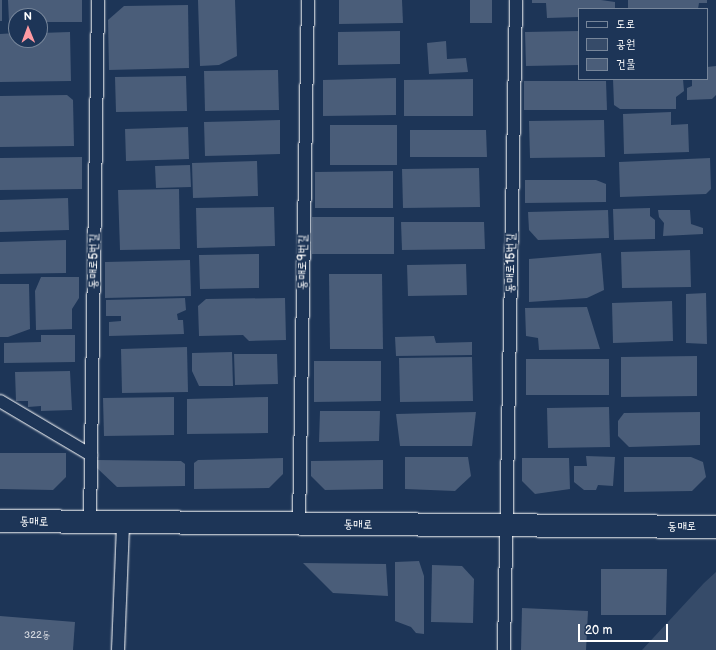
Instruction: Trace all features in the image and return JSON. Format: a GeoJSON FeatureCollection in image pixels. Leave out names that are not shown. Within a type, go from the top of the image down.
{"type":"FeatureCollection","features":[{"type":"Feature","properties":{"kind":"street","name":"동매로"},"geometry":{"type":"LineString","coordinates":[[0,521],[716,527]]}},
{"type":"Feature","properties":{"kind":"lane","name":"동매로5번길"},"geometry":{"type":"LineString","coordinates":[[90,522],[98,0]]}},
{"type":"Feature","properties":{"kind":"lane","name":"동매로9번길"},"geometry":{"type":"LineString","coordinates":[[299,524],[308,0]]}},
{"type":"Feature","properties":{"kind":"lane","name":"동매로15번길"},"geometry":{"type":"LineString","coordinates":[[504,650],[505,526],[516,0]]}},
{"type":"Feature","properties":{"kind":"lane"},"geometry":{"type":"LineString","coordinates":[[0,401],[91,455]]}},
{"type":"Feature","properties":{"kind":"lane"},"geometry":{"type":"LineString","coordinates":[[118,650],[123,523]]}},
{"type":"Feature","properties":{"kind":"green space"},"geometry":{"type":"Polygon","coordinates":[[[716,572],[716,650],[642,650],[704,583],[716,572]]]}},
{"type":"Feature","properties":{"kind":"building"},"geometry":{"type":"Polygon","coordinates":[[[0,0],[2,0],[2,21],[0,21],[0,0]]]}},
{"type":"Feature","properties":{"kind":"building"},"geometry":{"type":"Polygon","coordinates":[[[8,0],[82,0],[82,22],[48,22],[48,8],[8,8],[8,0]]]}},
{"type":"Feature","properties":{"kind":"building"},"geometry":{"type":"Polygon","coordinates":[[[198,0],[235,0],[237,56],[219,65],[200,66],[198,0]]]}},
{"type":"Feature","properties":{"kind":"building"},"geometry":{"type":"Polygon","coordinates":[[[339,0],[402,0],[403,23],[339,24],[339,0]]]}},
{"type":"Feature","properties":{"kind":"building"},"geometry":{"type":"Polygon","coordinates":[[[470,0],[492,0],[492,23],[470,23],[470,0]]]}},
{"type":"Feature","properties":{"kind":"building"},"geometry":{"type":"Polygon","coordinates":[[[532,0],[601,0],[615,2],[615,8],[578,8],[578,17],[547,18],[546,3],[532,3],[532,0]]]}},
{"type":"Feature","properties":{"kind":"building"},"geometry":{"type":"Polygon","coordinates":[[[628,0],[707,0],[707,3],[699,3],[698,8],[628,8],[628,0]]]}},
{"type":"Feature","properties":{"kind":"building"},"geometry":{"type":"Polygon","coordinates":[[[188,5],[189,68],[109,70],[108,20],[124,6],[188,5]]]}},
{"type":"Feature","properties":{"kind":"building"},"geometry":{"type":"Polygon","coordinates":[[[400,31],[400,64],[338,65],[338,32],[400,31]]]}},
{"type":"Feature","properties":{"kind":"building"},"geometry":{"type":"Polygon","coordinates":[[[578,31],[578,65],[526,66],[525,32],[578,31]]]}},
{"type":"Feature","properties":{"kind":"building"},"geometry":{"type":"Polygon","coordinates":[[[70,32],[71,81],[0,82],[0,34],[8,34],[8,48],[48,48],[48,33],[70,32]]]}},
{"type":"Feature","properties":{"kind":"building"},"geometry":{"type":"Polygon","coordinates":[[[446,41],[447,59],[466,58],[468,72],[429,74],[427,43],[446,41]]]}},
{"type":"Feature","properties":{"kind":"building"},"geometry":{"type":"Polygon","coordinates":[[[716,66],[716,95],[712,99],[687,100],[687,88],[692,86],[692,80],[708,80],[708,67],[716,66]]]}},
{"type":"Feature","properties":{"kind":"building"},"geometry":{"type":"Polygon","coordinates":[[[278,70],[279,110],[205,111],[204,71],[278,70]]]}},
{"type":"Feature","properties":{"kind":"building"},"geometry":{"type":"Polygon","coordinates":[[[186,76],[187,111],[116,112],[115,77],[186,76]]]}},
{"type":"Feature","properties":{"kind":"building"},"geometry":{"type":"Polygon","coordinates":[[[396,78],[396,115],[323,116],[323,80],[396,78]]]}},
{"type":"Feature","properties":{"kind":"building"},"geometry":{"type":"Polygon","coordinates":[[[473,79],[473,116],[404,116],[404,80],[473,79]]]}},
{"type":"Feature","properties":{"kind":"building"},"geometry":{"type":"Polygon","coordinates":[[[613,80],[683,80],[684,91],[676,97],[676,109],[620,109],[614,105],[613,80]]]}},
{"type":"Feature","properties":{"kind":"building"},"geometry":{"type":"Polygon","coordinates":[[[524,81],[606,81],[607,110],[524,110],[524,81]]]}},
{"type":"Feature","properties":{"kind":"building"},"geometry":{"type":"Polygon","coordinates":[[[67,95],[73,100],[74,146],[0,147],[0,96],[67,95]]]}},
{"type":"Feature","properties":{"kind":"building"},"geometry":{"type":"Polygon","coordinates":[[[671,112],[671,125],[688,124],[689,152],[624,154],[623,114],[671,112]]]}},
{"type":"Feature","properties":{"kind":"building"},"geometry":{"type":"Polygon","coordinates":[[[280,120],[280,154],[205,156],[204,122],[280,120]]]}},
{"type":"Feature","properties":{"kind":"building"},"geometry":{"type":"Polygon","coordinates":[[[604,120],[605,157],[530,158],[529,121],[604,120]]]}},
{"type":"Feature","properties":{"kind":"building"},"geometry":{"type":"Polygon","coordinates":[[[330,125],[397,125],[397,165],[330,165],[330,125]]]}},
{"type":"Feature","properties":{"kind":"building"},"geometry":{"type":"Polygon","coordinates":[[[188,127],[189,159],[126,161],[125,129],[188,127]]]}},
{"type":"Feature","properties":{"kind":"building"},"geometry":{"type":"Polygon","coordinates":[[[410,130],[486,130],[487,157],[410,157],[410,130]]]}},
{"type":"Feature","properties":{"kind":"building"},"geometry":{"type":"Polygon","coordinates":[[[82,157],[82,189],[0,190],[0,158],[82,157]]]}},
{"type":"Feature","properties":{"kind":"building"},"geometry":{"type":"Polygon","coordinates":[[[710,158],[711,189],[706,194],[620,197],[619,162],[710,158]]]}},
{"type":"Feature","properties":{"kind":"building"},"geometry":{"type":"Polygon","coordinates":[[[257,161],[258,196],[193,198],[192,163],[257,161]]]}},
{"type":"Feature","properties":{"kind":"building"},"geometry":{"type":"Polygon","coordinates":[[[190,165],[191,187],[156,188],[155,166],[190,165]]]}},
{"type":"Feature","properties":{"kind":"building"},"geometry":{"type":"Polygon","coordinates":[[[479,168],[480,207],[403,208],[402,169],[479,168]]]}},
{"type":"Feature","properties":{"kind":"building"},"geometry":{"type":"Polygon","coordinates":[[[393,171],[393,208],[315,208],[315,172],[393,171]]]}},
{"type":"Feature","properties":{"kind":"building"},"geometry":{"type":"Polygon","coordinates":[[[525,180],[596,180],[606,184],[606,202],[525,203],[525,180]]]}},
{"type":"Feature","properties":{"kind":"building"},"geometry":{"type":"Polygon","coordinates":[[[179,189],[180,249],[120,250],[118,190],[179,189]]]}},
{"type":"Feature","properties":{"kind":"building"},"geometry":{"type":"Polygon","coordinates":[[[68,198],[69,230],[0,232],[0,200],[68,198]]]}},
{"type":"Feature","properties":{"kind":"building"},"geometry":{"type":"Polygon","coordinates":[[[274,207],[275,246],[197,248],[196,208],[274,207]]]}},
{"type":"Feature","properties":{"kind":"building"},"geometry":{"type":"Polygon","coordinates":[[[650,208],[650,216],[655,220],[655,239],[614,240],[613,209],[650,208]]]}},
{"type":"Feature","properties":{"kind":"building"},"geometry":{"type":"Polygon","coordinates":[[[608,210],[609,238],[538,240],[529,230],[528,212],[608,210]]]}},
{"type":"Feature","properties":{"kind":"building"},"geometry":{"type":"Polygon","coordinates":[[[658,210],[690,210],[691,224],[703,228],[703,234],[663,236],[664,223],[659,217],[658,210]]]}},
{"type":"Feature","properties":{"kind":"building"},"geometry":{"type":"Polygon","coordinates":[[[312,217],[394,217],[394,254],[312,254],[312,217]]]}},
{"type":"Feature","properties":{"kind":"building"},"geometry":{"type":"Polygon","coordinates":[[[401,222],[484,222],[485,249],[402,250],[401,222]]]}},
{"type":"Feature","properties":{"kind":"building"},"geometry":{"type":"Polygon","coordinates":[[[66,240],[66,273],[0,274],[0,242],[66,240]]]}},
{"type":"Feature","properties":{"kind":"building"},"geometry":{"type":"Polygon","coordinates":[[[690,250],[691,287],[622,288],[621,252],[690,250]]]}},
{"type":"Feature","properties":{"kind":"building"},"geometry":{"type":"Polygon","coordinates":[[[601,253],[604,290],[587,298],[529,302],[529,259],[601,253]]]}},
{"type":"Feature","properties":{"kind":"building"},"geometry":{"type":"Polygon","coordinates":[[[259,254],[259,288],[200,289],[199,255],[259,254]]]}},
{"type":"Feature","properties":{"kind":"building"},"geometry":{"type":"Polygon","coordinates":[[[190,260],[191,296],[105,298],[105,262],[190,260]]]}},
{"type":"Feature","properties":{"kind":"building"},"geometry":{"type":"Polygon","coordinates":[[[466,264],[467,295],[408,296],[407,265],[466,264]]]}},
{"type":"Feature","properties":{"kind":"building"},"geometry":{"type":"Polygon","coordinates":[[[329,274],[382,274],[383,349],[330,349],[329,274]]]}},
{"type":"Feature","properties":{"kind":"building"},"geometry":{"type":"Polygon","coordinates":[[[41,277],[79,277],[79,298],[72,309],[72,329],[36,330],[35,291],[41,277]]]}},
{"type":"Feature","properties":{"kind":"building"},"geometry":{"type":"Polygon","coordinates":[[[0,284],[29,284],[30,329],[8,337],[0,337],[0,284]]]}},
{"type":"Feature","properties":{"kind":"building"},"geometry":{"type":"Polygon","coordinates":[[[706,293],[707,344],[686,343],[686,294],[706,293]]]}},
{"type":"Feature","properties":{"kind":"building"},"geometry":{"type":"Polygon","coordinates":[[[185,298],[186,310],[177,314],[178,320],[183,320],[184,334],[109,336],[109,322],[121,321],[121,316],[106,316],[106,300],[185,298]]]}},
{"type":"Feature","properties":{"kind":"building"},"geometry":{"type":"Polygon","coordinates":[[[285,298],[286,340],[249,341],[243,335],[199,336],[198,306],[206,299],[285,298]]]}},
{"type":"Feature","properties":{"kind":"building"},"geometry":{"type":"Polygon","coordinates":[[[672,301],[673,341],[613,343],[612,303],[672,301]]]}},
{"type":"Feature","properties":{"kind":"building"},"geometry":{"type":"Polygon","coordinates":[[[587,307],[600,349],[539,350],[538,338],[526,336],[525,308],[587,307]]]}},
{"type":"Feature","properties":{"kind":"building"},"geometry":{"type":"Polygon","coordinates":[[[41,335],[75,335],[75,362],[4,363],[4,343],[41,342],[41,335]]]}},
{"type":"Feature","properties":{"kind":"building"},"geometry":{"type":"Polygon","coordinates":[[[434,336],[436,343],[472,342],[472,355],[396,356],[395,337],[434,336]]]}},
{"type":"Feature","properties":{"kind":"building"},"geometry":{"type":"Polygon","coordinates":[[[187,347],[188,392],[122,393],[121,349],[187,347]]]}},
{"type":"Feature","properties":{"kind":"building"},"geometry":{"type":"Polygon","coordinates":[[[232,352],[233,386],[199,386],[192,371],[192,353],[232,352]]]}},
{"type":"Feature","properties":{"kind":"building"},"geometry":{"type":"Polygon","coordinates":[[[234,354],[277,354],[278,384],[235,385],[234,354]]]}},
{"type":"Feature","properties":{"kind":"building"},"geometry":{"type":"Polygon","coordinates":[[[697,356],[697,396],[621,397],[621,357],[697,356]]]}},
{"type":"Feature","properties":{"kind":"building"},"geometry":{"type":"Polygon","coordinates":[[[472,357],[473,401],[400,402],[399,358],[472,357]]]}},
{"type":"Feature","properties":{"kind":"building"},"geometry":{"type":"Polygon","coordinates":[[[526,359],[609,359],[609,395],[526,395],[526,359]]]}},
{"type":"Feature","properties":{"kind":"building"},"geometry":{"type":"Polygon","coordinates":[[[314,361],[381,361],[381,401],[314,402],[314,361]]]}},
{"type":"Feature","properties":{"kind":"building"},"geometry":{"type":"Polygon","coordinates":[[[70,371],[72,410],[41,411],[41,406],[28,407],[28,401],[16,401],[15,372],[70,371]]]}},
{"type":"Feature","properties":{"kind":"building"},"geometry":{"type":"Polygon","coordinates":[[[174,397],[174,435],[104,436],[103,398],[174,397]]]}},
{"type":"Feature","properties":{"kind":"building"},"geometry":{"type":"Polygon","coordinates":[[[268,397],[268,433],[187,434],[187,399],[268,397]]]}},
{"type":"Feature","properties":{"kind":"building"},"geometry":{"type":"Polygon","coordinates":[[[609,407],[610,447],[548,448],[547,408],[609,407]]]}},
{"type":"Feature","properties":{"kind":"building"},"geometry":{"type":"Polygon","coordinates":[[[320,411],[380,411],[379,441],[319,442],[320,411]]]}},
{"type":"Feature","properties":{"kind":"building"},"geometry":{"type":"Polygon","coordinates":[[[476,412],[472,446],[400,446],[396,414],[476,412]]]}},
{"type":"Feature","properties":{"kind":"building"},"geometry":{"type":"Polygon","coordinates":[[[700,412],[700,445],[629,447],[618,436],[618,421],[624,413],[700,412]]]}},
{"type":"Feature","properties":{"kind":"building"},"geometry":{"type":"Polygon","coordinates":[[[0,453],[66,453],[66,477],[53,490],[0,489],[0,453]]]}},
{"type":"Feature","properties":{"kind":"building"},"geometry":{"type":"Polygon","coordinates":[[[586,456],[615,457],[613,486],[598,485],[596,490],[584,490],[574,482],[574,466],[587,466],[586,456]]]}},
{"type":"Feature","properties":{"kind":"building"},"geometry":{"type":"Polygon","coordinates":[[[405,457],[468,457],[471,476],[455,491],[405,489],[405,457]]]}},
{"type":"Feature","properties":{"kind":"building"},"geometry":{"type":"Polygon","coordinates":[[[624,457],[691,457],[703,462],[706,477],[692,491],[624,492],[624,457]]]}},
{"type":"Feature","properties":{"kind":"building"},"geometry":{"type":"Polygon","coordinates":[[[283,458],[283,474],[269,488],[194,489],[194,463],[198,460],[283,458]]]}},
{"type":"Feature","properties":{"kind":"building"},"geometry":{"type":"Polygon","coordinates":[[[522,458],[569,458],[570,489],[535,494],[522,481],[522,458]]]}},
{"type":"Feature","properties":{"kind":"building"},"geometry":{"type":"Polygon","coordinates":[[[97,460],[181,461],[185,464],[185,486],[117,487],[97,468],[97,460]]]}},
{"type":"Feature","properties":{"kind":"building"},"geometry":{"type":"Polygon","coordinates":[[[383,460],[383,489],[325,490],[311,476],[311,461],[383,460]]]}},
{"type":"Feature","properties":{"kind":"building"},"geometry":{"type":"Polygon","coordinates":[[[419,561],[424,576],[424,634],[416,633],[411,627],[395,621],[395,562],[419,561]]]}},
{"type":"Feature","properties":{"kind":"building"},"geometry":{"type":"Polygon","coordinates":[[[303,563],[386,564],[388,596],[333,593],[303,563]]]}},
{"type":"Feature","properties":{"kind":"building"},"geometry":{"type":"Polygon","coordinates":[[[432,565],[462,566],[474,579],[473,623],[431,622],[432,565]]]}},
{"type":"Feature","properties":{"kind":"building"},"geometry":{"type":"Polygon","coordinates":[[[601,569],[667,569],[666,615],[601,615],[601,569]]]}},
{"type":"Feature","properties":{"kind":"building"},"geometry":{"type":"Polygon","coordinates":[[[522,608],[588,611],[586,650],[521,650],[522,608]]]}},
{"type":"Feature","properties":{"kind":"building"},"geometry":{"type":"Polygon","coordinates":[[[0,616],[75,622],[73,650],[0,650],[0,616]]]}}]}
